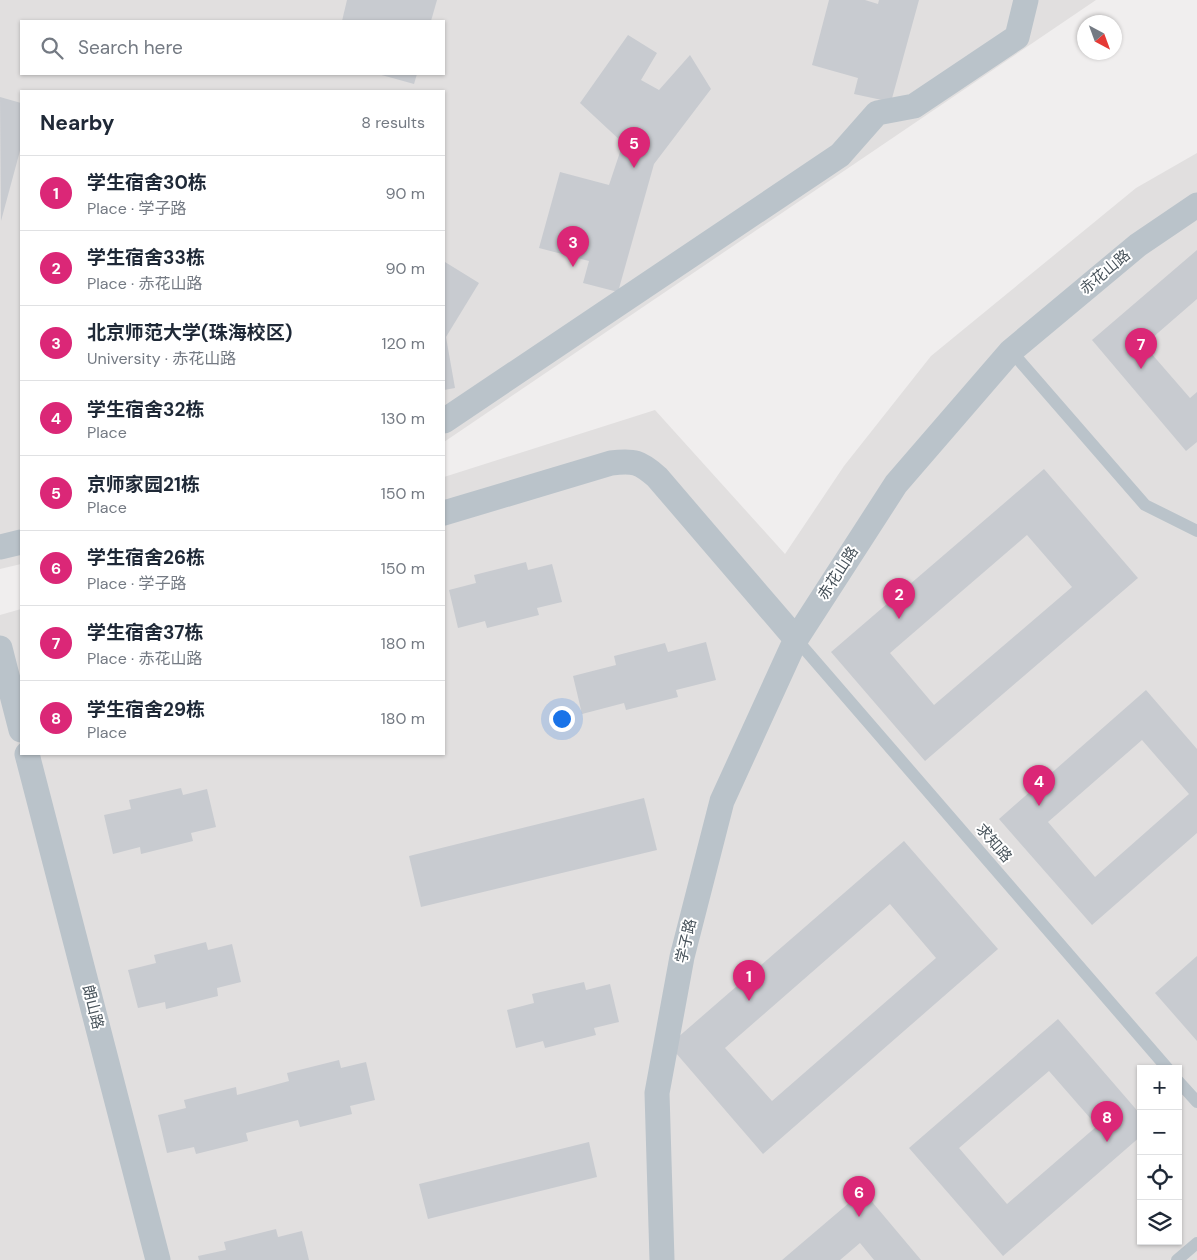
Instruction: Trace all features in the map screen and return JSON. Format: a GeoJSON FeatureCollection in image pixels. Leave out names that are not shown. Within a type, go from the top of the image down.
{"type":"FeatureCollection","features":[{"type":"Feature","properties":{"kind":"street"},"geometry":{"type":"LineString","coordinates":[[445,420],[840,155],[877,113],[914,106],[1017,37],[1026,0]]}},
{"type":"Feature","properties":{"kind":"street","name":"赤花山路"},"geometry":{"type":"LineString","coordinates":[[796,639],[896,484],[1011,351],[1138,245],[1197,205]]}},
{"type":"Feature","properties":{"kind":"street"},"geometry":{"type":"LineString","coordinates":[[445,514],[612,462],[629,460],[643,465],[657,477],[796,639]]}},
{"type":"Feature","properties":{"kind":"street"},"geometry":{"type":"LineString","coordinates":[[0,547],[20,542]]}},
{"type":"Feature","properties":{"kind":"street","name":"学子路"},"geometry":{"type":"LineString","coordinates":[[662,1260],[657,1093],[682,957],[722,802],[796,639]]}},
{"type":"Feature","properties":{"kind":"street"},"geometry":{"type":"LineString","coordinates":[[20,642],[0,648],[20,726]]}},
{"type":"Feature","properties":{"kind":"street","name":"朗山路"},"geometry":{"type":"LineString","coordinates":[[28,755],[158,1260]]}},
{"type":"Feature","properties":{"kind":"lane"},"geometry":{"type":"LineString","coordinates":[[1011,351],[1145,504],[1197,531]]}},
{"type":"Feature","properties":{"kind":"lane","name":"求知路"},"geometry":{"type":"LineString","coordinates":[[796,639],[1165,1065]]}},
{"type":"Feature","properties":{"kind":"lane"},"geometry":{"type":"LineString","coordinates":[[1182,1085],[1197,1102]]}},
{"type":"Feature","properties":{"kind":"lane"},"geometry":{"type":"LineString","coordinates":[[1177,1260],[1197,1243]]}},
{"type":"Feature","properties":{"kind":"shaded area"},"geometry":{"type":"Polygon","coordinates":[[[0,0],[1096,0],[445,441],[445,90],[20,90],[20,564],[0,569],[0,0]]]}},
{"type":"Feature","properties":{"kind":"shaded area"},"geometry":{"type":"Polygon","coordinates":[[[1197,153],[1197,1260],[0,1260],[0,615],[20,609],[20,755],[445,755],[445,477],[655,410],[785,554],[844,466],[931,356],[1136,188],[1197,153]]]}},
{"type":"Feature","properties":{"kind":"building"},"geometry":{"type":"Polygon","coordinates":[[[347,0],[437,0],[431,20],[342,20],[347,0]]]}},
{"type":"Feature","properties":{"kind":"building"},"geometry":{"type":"Polygon","coordinates":[[[829,0],[865,0],[878,4],[879,0],[919,0],[891,102],[854,94],[858,78],[812,65],[829,0]]]}},
{"type":"Feature","properties":{"kind":"building"},"geometry":{"type":"Polygon","coordinates":[[[628,35],[657,53],[641,80],[659,90],[690,55],[711,89],[654,164],[618,292],[583,283],[589,261],[539,248],[560,172],[609,185],[623,143],[580,103],[628,35]]]}},
{"type":"Feature","properties":{"kind":"building"},"geometry":{"type":"Polygon","coordinates":[[[382,75],[417,75],[414,84],[382,75]]]}},
{"type":"Feature","properties":{"kind":"building"},"geometry":{"type":"Polygon","coordinates":[[[0,97],[20,103],[20,151],[1,221],[0,97]]]}},
{"type":"Feature","properties":{"kind":"building"},"geometry":{"type":"Polygon","coordinates":[[[1197,250],[1197,299],[1144,345],[1190,398],[1197,392],[1197,442],[1186,451],[1092,340],[1197,250]]]}},
{"type":"Feature","properties":{"kind":"building"},"geometry":{"type":"Polygon","coordinates":[[[445,262],[479,283],[446,337],[455,388],[445,390],[445,262]]]}},
{"type":"Feature","properties":{"kind":"building"},"geometry":{"type":"Polygon","coordinates":[[[1044,469],[1138,578],[925,761],[831,652],[1044,469]],[[1027,535],[890,653],[934,705],[1072,587],[1027,535]]]}},
{"type":"Feature","properties":{"kind":"building"},"geometry":{"type":"Polygon","coordinates":[[[526,562],[528,570],[552,564],[562,602],[537,608],[539,615],[487,628],[485,621],[458,628],[449,590],[476,583],[474,575],[526,562]]]}},
{"type":"Feature","properties":{"kind":"building"},"geometry":{"type":"Polygon","coordinates":[[[706,642],[716,680],[676,690],[678,697],[626,710],[624,703],[582,714],[573,676],[616,665],[614,656],[665,643],[668,652],[706,642]]]}},
{"type":"Feature","properties":{"kind":"building"},"geometry":{"type":"Polygon","coordinates":[[[1146,690],[1197,749],[1197,833],[1092,925],[999,819],[1146,690]],[[1142,740],[1048,822],[1095,877],[1189,794],[1142,740]]]}},
{"type":"Feature","properties":{"kind":"building"},"geometry":{"type":"Polygon","coordinates":[[[181,788],[183,795],[207,789],[216,827],[191,833],[193,841],[141,854],[140,847],[113,854],[104,815],[131,809],[129,800],[181,788]]]}},
{"type":"Feature","properties":{"kind":"building"},"geometry":{"type":"Polygon","coordinates":[[[644,798],[657,850],[421,907],[409,856],[644,798]]]}},
{"type":"Feature","properties":{"kind":"building"},"geometry":{"type":"Polygon","coordinates":[[[904,841],[998,949],[763,1154],[669,1045],[904,841]],[[890,904],[725,1048],[772,1101],[936,958],[890,904]]]}},
{"type":"Feature","properties":{"kind":"building"},"geometry":{"type":"Polygon","coordinates":[[[206,942],[208,950],[232,944],[241,982],[217,988],[218,996],[166,1009],[165,1002],[138,1008],[128,970],[156,963],[154,955],[206,942]]]}},
{"type":"Feature","properties":{"kind":"building"},"geometry":{"type":"Polygon","coordinates":[[[1197,956],[1197,1041],[1155,993],[1197,956]]]}},
{"type":"Feature","properties":{"kind":"building"},"geometry":{"type":"Polygon","coordinates":[[[584,982],[586,990],[610,984],[619,1022],[594,1028],[596,1035],[545,1048],[543,1041],[516,1048],[507,1010],[534,1003],[532,994],[584,982]]]}},
{"type":"Feature","properties":{"kind":"building"},"geometry":{"type":"Polygon","coordinates":[[[1058,1019],[1137,1110],[1137,1139],[1003,1256],[909,1148],[1058,1019]],[[1049,1071],[959,1148],[1007,1204],[1097,1126],[1049,1071]]]}},
{"type":"Feature","properties":{"kind":"building"},"geometry":{"type":"Polygon","coordinates":[[[339,1060],[341,1068],[366,1062],[375,1100],[350,1106],[352,1114],[300,1127],[298,1120],[246,1133],[248,1141],[196,1154],[194,1147],[167,1153],[158,1115],[186,1108],[184,1100],[236,1087],[237,1095],[289,1081],[287,1073],[339,1060]]]}},
{"type":"Feature","properties":{"kind":"building"},"geometry":{"type":"Polygon","coordinates":[[[589,1142],[597,1177],[428,1219],[419,1184],[589,1142]]]}},
{"type":"Feature","properties":{"kind":"building"},"geometry":{"type":"Polygon","coordinates":[[[863,1191],[921,1260],[874,1260],[860,1243],[840,1260],[782,1260],[863,1191]]]}},
{"type":"Feature","properties":{"kind":"building"},"geometry":{"type":"Polygon","coordinates":[[[276,1229],[278,1237],[302,1231],[309,1260],[199,1260],[198,1256],[226,1250],[224,1242],[276,1229]]]}},
{"type":"Feature","properties":{"kind":"place","name":"京师家园21栋"},"geometry":{"type":"Point","coordinates":[634,168]}},
{"type":"Feature","properties":{"kind":"place","name":"北京师范大学(珠海校区)"},"geometry":{"type":"Point","coordinates":[573,267]}},
{"type":"Feature","properties":{"kind":"place","name":"学生宿舍37栋"},"geometry":{"type":"Point","coordinates":[1141,369]}},
{"type":"Feature","properties":{"kind":"place","name":"学生宿舍33栋"},"geometry":{"type":"Point","coordinates":[899,619]}},
{"type":"Feature","properties":{"kind":"place","name":"学生宿舍32栋"},"geometry":{"type":"Point","coordinates":[1039,806]}},
{"type":"Feature","properties":{"kind":"place","name":"学生宿舍30栋"},"geometry":{"type":"Point","coordinates":[749,1001]}},
{"type":"Feature","properties":{"kind":"place","name":"学生宿舍29栋"},"geometry":{"type":"Point","coordinates":[1107,1142]}},
{"type":"Feature","properties":{"kind":"place","name":"学生宿舍26栋"},"geometry":{"type":"Point","coordinates":[859,1217]}}]}
